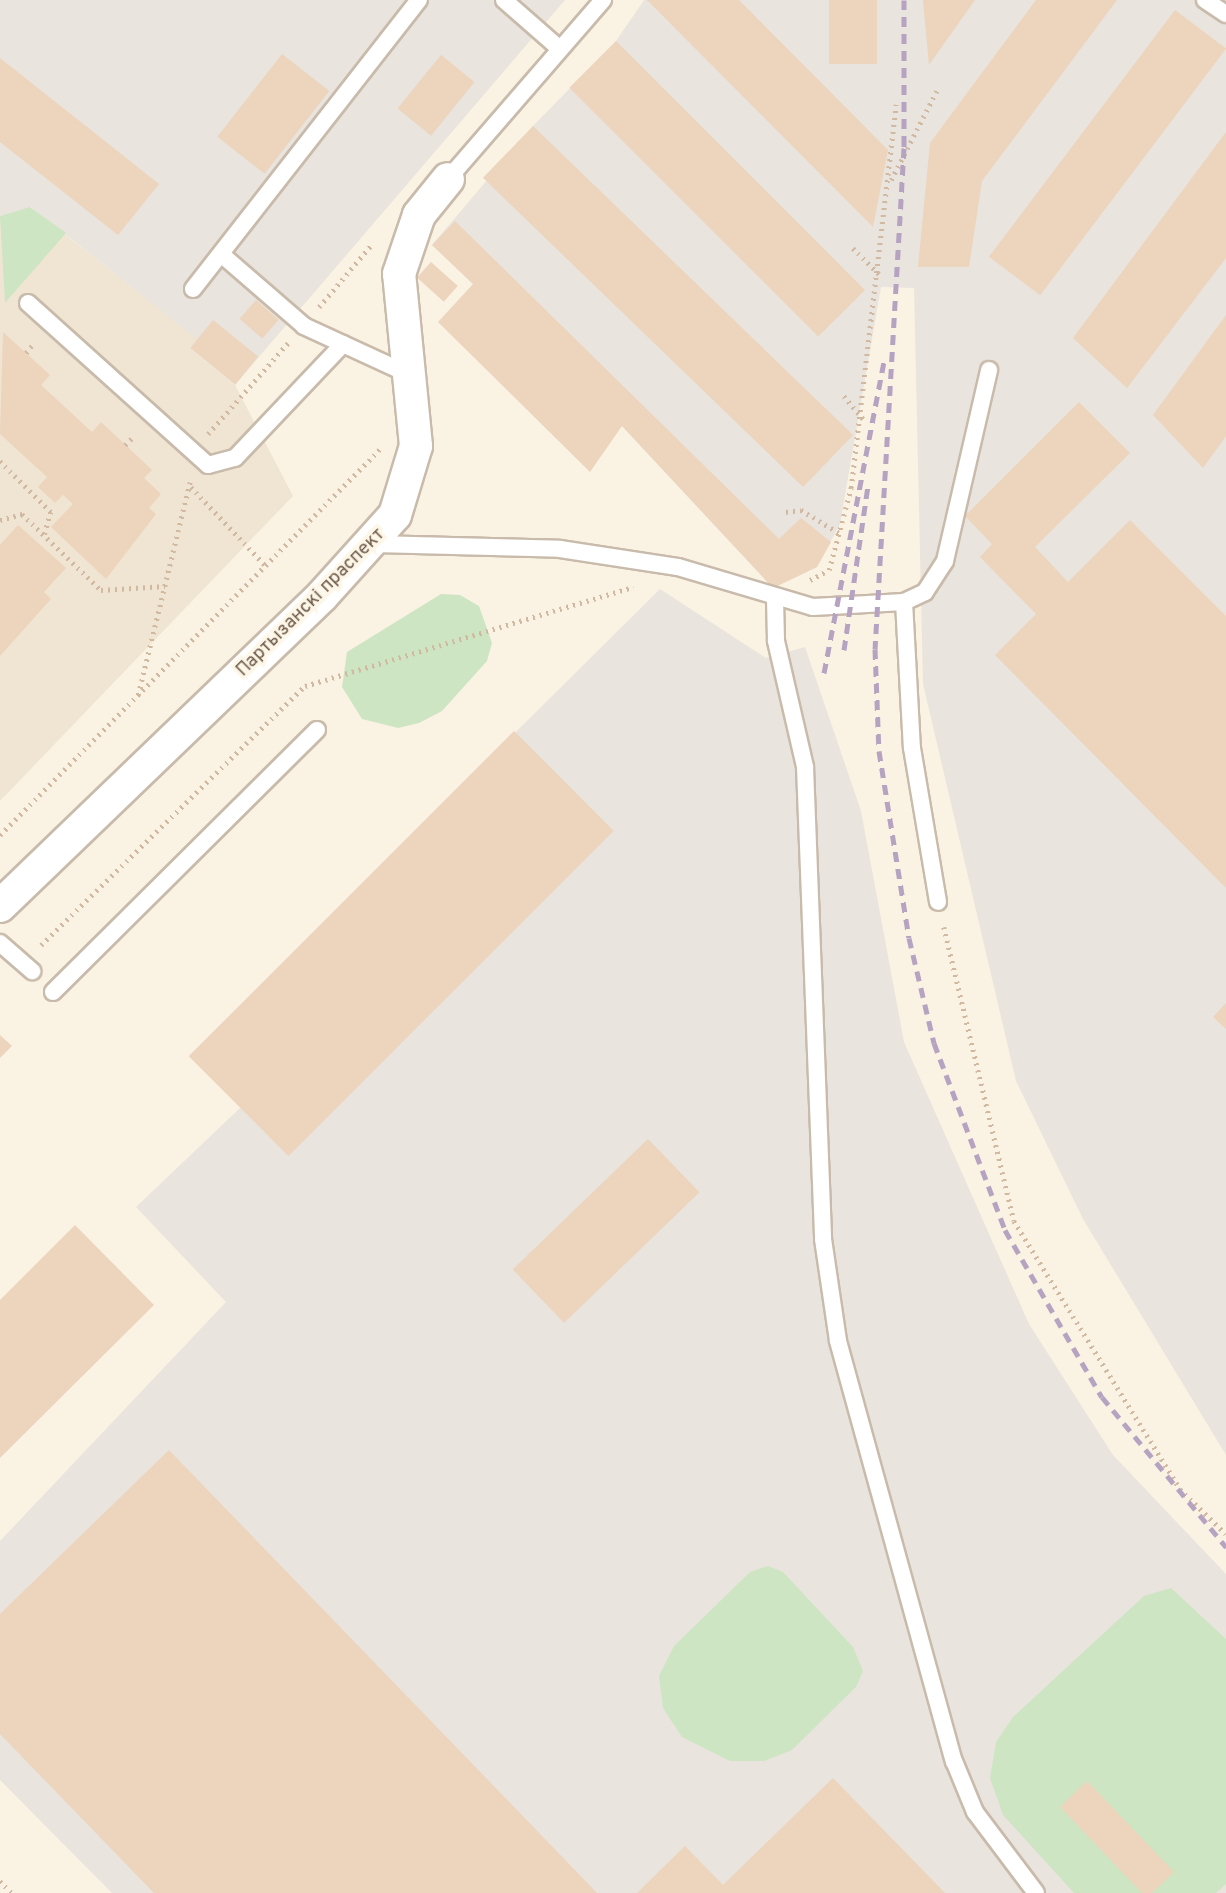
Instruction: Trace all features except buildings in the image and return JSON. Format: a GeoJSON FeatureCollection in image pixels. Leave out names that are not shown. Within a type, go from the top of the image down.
{"type":"FeatureCollection","features":[{"type":"Feature","properties":{"kind":"street","name":"Партызанскі праспект"},"geometry":{"type":"LineString","coordinates":[[0,906],[375,544],[409,483],[414,414],[399,274],[419,215],[448,179]]}},
{"type":"Feature","properties":{"kind":"lane"},"geometry":{"type":"LineString","coordinates":[[193,289],[419,0]]}},
{"type":"Feature","properties":{"kind":"lane"},"geometry":{"type":"LineString","coordinates":[[504,0],[560,49]]}},
{"type":"Feature","properties":{"kind":"lane"},"geometry":{"type":"LineString","coordinates":[[448,179],[603,0]]}},
{"type":"Feature","properties":{"kind":"lane"},"geometry":{"type":"LineString","coordinates":[[1205,0],[1226,14]]}},
{"type":"Feature","properties":{"kind":"lane"},"geometry":{"type":"LineString","coordinates":[[220,254],[304,326],[408,374]]}},
{"type":"Feature","properties":{"kind":"lane"},"geometry":{"type":"LineString","coordinates":[[28,303],[208,465],[235,458],[343,344]]}},
{"type":"Feature","properties":{"kind":"lane"},"geometry":{"type":"LineString","coordinates":[[375,544],[484,544],[622,557],[775,598],[850,609],[904,602],[925,593],[945,561],[989,370]]}},
{"type":"Feature","properties":{"kind":"lane"},"geometry":{"type":"LineString","coordinates":[[775,598],[776,641],[805,767],[822,1226],[838,1341],[954,1761],[975,1812],[1036,1893]]}},
{"type":"Feature","properties":{"kind":"lane"},"geometry":{"type":"LineString","coordinates":[[904,602],[912,748],[938,902]]}},
{"type":"Feature","properties":{"kind":"lane"},"geometry":{"type":"LineString","coordinates":[[53,992],[317,730]]}},
{"type":"Feature","properties":{"kind":"lane"},"geometry":{"type":"LineString","coordinates":[[0,943],[27,967]]}},
{"type":"Feature","properties":{"kind":"path"},"geometry":{"type":"LineString","coordinates":[[888,188],[938,88]]}},
{"type":"Feature","properties":{"kind":"path"},"geometry":{"type":"LineString","coordinates":[[775,598],[829,570],[839,533],[863,419],[896,105]]}},
{"type":"Feature","properties":{"kind":"path"},"geometry":{"type":"LineString","coordinates":[[853,248],[879,274]]}},
{"type":"Feature","properties":{"kind":"path"},"geometry":{"type":"LineString","coordinates":[[26,353],[33,344]]}},
{"type":"Feature","properties":{"kind":"path"},"geometry":{"type":"LineString","coordinates":[[844,396],[863,419]]}},
{"type":"Feature","properties":{"kind":"path"},"geometry":{"type":"LineString","coordinates":[[0,835],[414,414]]}},
{"type":"Feature","properties":{"kind":"path"},"geometry":{"type":"LineString","coordinates":[[125,445],[134,436]]}},
{"type":"Feature","properties":{"kind":"path"},"geometry":{"type":"LineString","coordinates":[[0,461],[51,512],[44,536]]}},
{"type":"Feature","properties":{"kind":"path"},"geometry":{"type":"LineString","coordinates":[[190,487],[265,565]]}},
{"type":"Feature","properties":{"kind":"path"},"geometry":{"type":"LineString","coordinates":[[786,512],[801,510],[839,533]]}},
{"type":"Feature","properties":{"kind":"path"},"geometry":{"type":"LineString","coordinates":[[0,520],[22,514],[102,590],[165,586]]}},
{"type":"Feature","properties":{"kind":"path"},"geometry":{"type":"LineString","coordinates":[[27,967],[305,686],[643,584]]}},
{"type":"Feature","properties":{"kind":"path"},"geometry":{"type":"LineString","coordinates":[[938,902],[1014,1221],[1180,1489],[1226,1535]]}},
{"type":"Feature","properties":{"kind":"path"},"geometry":{"type":"LineString","coordinates":[[0,1881],[12,1893]]}},
{"type":"Feature","properties":{"kind":"shaded area"},"geometry":{"type":"Polygon","coordinates":[[[0,0],[565,0],[235,385],[190,348],[197,339],[31,207],[0,216],[0,0]]]}},
{"type":"Feature","properties":{"kind":"shaded area"},"geometry":{"type":"Polygon","coordinates":[[[644,0],[1226,0],[1226,1455],[1083,1219],[1016,1081],[923,684],[914,288],[881,287],[840,524],[817,567],[773,588],[622,426],[432,245],[533,126],[616,41],[644,0]]]}},
{"type":"Feature","properties":{"kind":"shaded area"},"geometry":{"type":"Polygon","coordinates":[[[30,207],[198,339],[190,348],[235,385],[293,496],[0,801],[0,216],[30,207]]]}},
{"type":"Feature","properties":{"kind":"shaded area"},"geometry":{"type":"Polygon","coordinates":[[[660,589],[766,658],[805,647],[861,811],[904,1042],[1029,1324],[1113,1455],[1226,1574],[1226,1893],[112,1893],[0,1780],[0,1541],[226,1302],[136,1207],[241,1107],[189,1056],[660,589]]]}},
{"type":"Feature","properties":{"kind":"green space"},"geometry":{"type":"Polygon","coordinates":[[[30,207],[66,233],[5,303],[0,216],[30,207]]]}},
{"type":"Feature","properties":{"kind":"green space"},"geometry":{"type":"Polygon","coordinates":[[[441,594],[460,595],[479,606],[492,643],[487,661],[442,711],[419,723],[398,728],[362,719],[342,687],[347,652],[441,594]]]}},
{"type":"Feature","properties":{"kind":"green space"},"geometry":{"type":"Polygon","coordinates":[[[768,1566],[783,1572],[853,1647],[863,1671],[856,1687],[792,1750],[764,1761],[730,1761],[682,1737],[663,1708],[659,1676],[674,1646],[750,1572],[768,1566]]]}},
{"type":"Feature","properties":{"kind":"green space"},"geometry":{"type":"Polygon","coordinates":[[[1171,1588],[1226,1639],[1226,1884],[1216,1893],[1074,1893],[1003,1815],[990,1778],[996,1742],[1013,1717],[1144,1596],[1171,1588]]]}},
{"type":"Feature","properties":{"kind":"railway"},"geometry":{"type":"LineString","coordinates":[[904,0],[904,148],[875,649],[879,751],[909,938],[934,1043],[1005,1230],[1102,1397],[1226,1547]]}},
{"type":"Feature","properties":{"kind":"railway"},"geometry":{"type":"LineString","coordinates":[[824,673],[884,361]]}},
{"type":"Feature","properties":{"kind":"railway"},"geometry":{"type":"LineString","coordinates":[[844,650],[868,486]]}}]}
